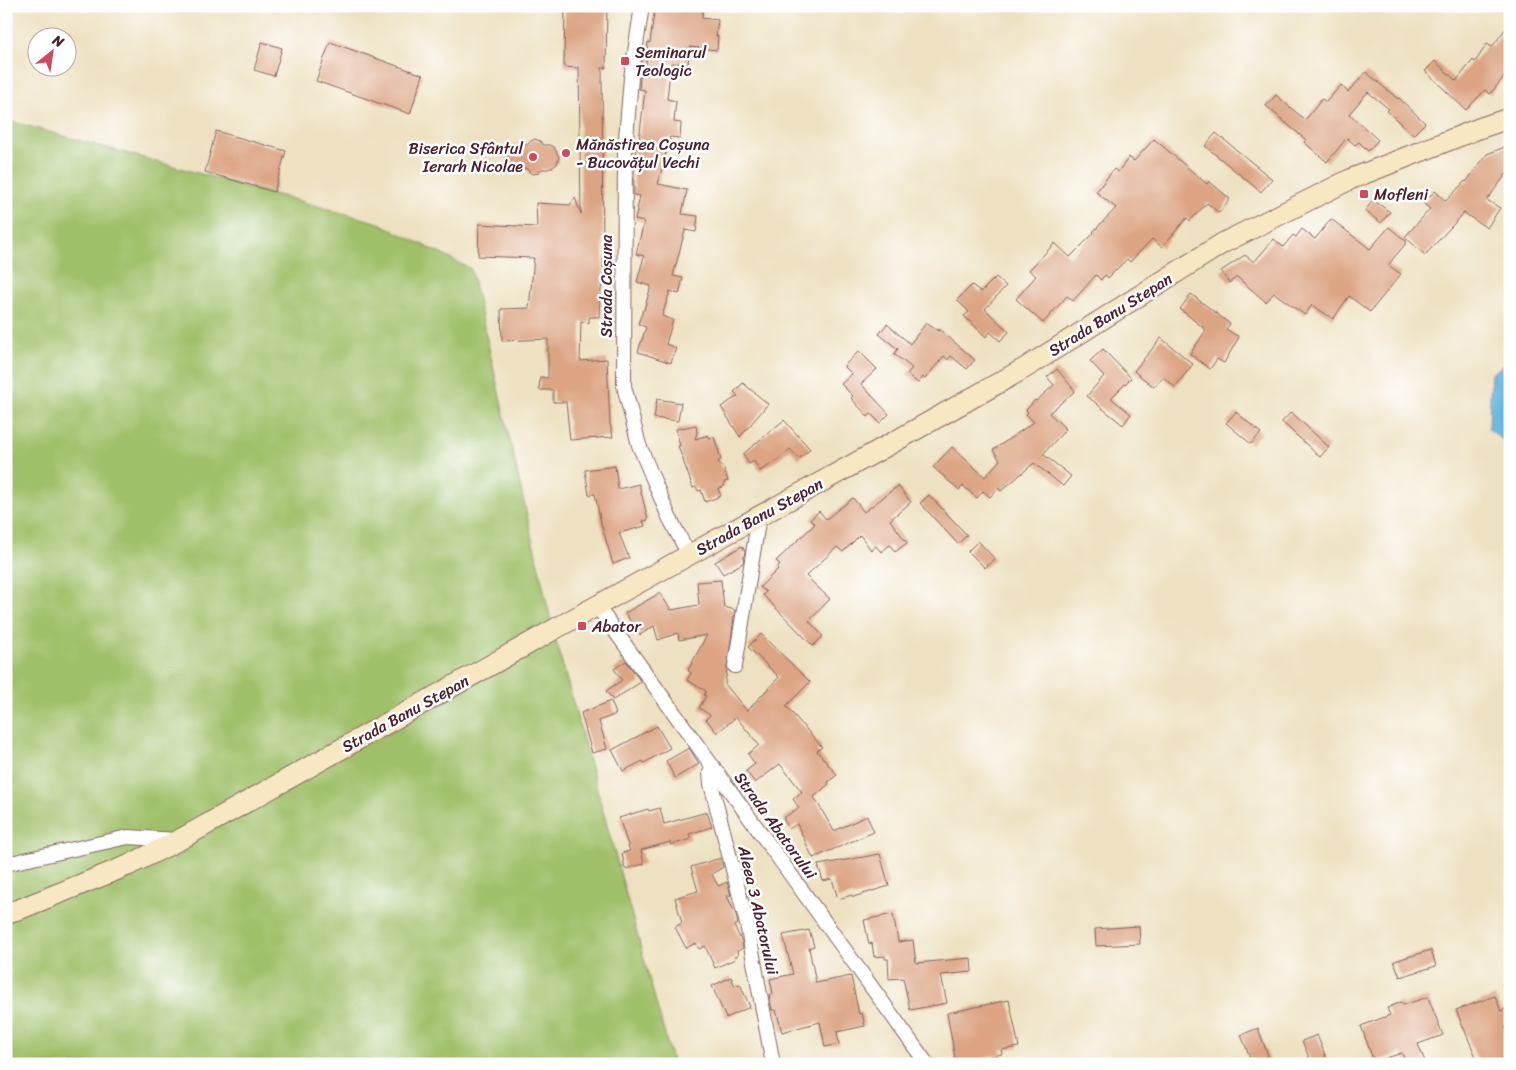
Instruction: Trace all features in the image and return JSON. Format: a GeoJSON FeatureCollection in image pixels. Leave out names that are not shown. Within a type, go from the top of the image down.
{"type":"FeatureCollection","features":[{"type":"Feature","properties":{"kind":"main road","name":"Strada Banu Stepan"},"geometry":{"type":"LineString","coordinates":[[6,913],[20,910],[129,865],[179,840],[1025,368],[1223,243],[1351,179],[1510,118]]}},
{"type":"Feature","properties":{"kind":"street","name":"Strada Coșuna"},"geometry":{"type":"LineString","coordinates":[[642,6],[631,78],[625,150],[624,386],[640,445],[669,517],[689,555]]}},
{"type":"Feature","properties":{"kind":"street"},"geometry":{"type":"LineString","coordinates":[[735,666],[759,516]]}},
{"type":"Feature","properties":{"kind":"street","name":"Strada Abatorului"},"geometry":{"type":"LineString","coordinates":[[597,606],[927,1064]]}},
{"type":"Feature","properties":{"kind":"street","name":"Aleea 3 Abatorului"},"geometry":{"type":"LineString","coordinates":[[713,766],[710,773],[711,784],[747,924],[773,1064]]}},
{"type":"Feature","properties":{"kind":"street"},"geometry":{"type":"LineString","coordinates":[[6,864],[128,836],[179,840]]}},
{"type":"Feature","properties":{"kind":"green space"},"geometry":{"type":"Polygon","coordinates":[[[6,120],[379,223],[471,269],[553,630],[673,1064],[6,1064],[6,120]]]}},
{"type":"Feature","properties":{"kind":"water"},"geometry":{"type":"Polygon","coordinates":[[[1510,361],[1510,446],[1489,429],[1491,374],[1510,361]]]}},
{"type":"Feature","properties":{"kind":"building"},"geometry":{"type":"Polygon","coordinates":[[[565,6],[607,6],[606,68],[602,68],[604,268],[599,317],[589,317],[589,323],[581,322],[580,361],[607,359],[610,424],[613,437],[570,440],[566,402],[553,402],[553,390],[539,390],[540,377],[548,378],[548,339],[502,341],[501,309],[529,308],[534,258],[478,256],[479,224],[537,227],[536,203],[570,205],[575,198],[581,214],[579,68],[564,67],[565,6]]]}},
{"type":"Feature","properties":{"kind":"building"},"geometry":{"type":"Polygon","coordinates":[[[655,6],[703,6],[702,18],[718,20],[717,50],[690,47],[688,64],[671,63],[667,99],[676,101],[674,122],[681,123],[680,138],[670,137],[658,184],[687,190],[682,214],[698,216],[696,232],[685,230],[673,276],[683,278],[679,294],[670,291],[662,316],[673,320],[666,344],[676,348],[671,363],[638,352],[646,327],[638,324],[651,286],[637,282],[644,256],[636,254],[644,222],[635,220],[640,196],[634,195],[634,158],[636,148],[638,149],[645,90],[639,89],[640,79],[641,73],[645,74],[648,42],[650,43],[655,6]]]}},
{"type":"Feature","properties":{"kind":"building"},"geometry":{"type":"Polygon","coordinates":[[[1510,23],[1510,80],[1505,76],[1490,94],[1485,90],[1466,110],[1425,71],[1435,61],[1456,81],[1473,60],[1475,62],[1487,44],[1492,47],[1510,23]]]}},
{"type":"Feature","properties":{"kind":"building"},"geometry":{"type":"Polygon","coordinates":[[[262,42],[282,48],[274,76],[254,70],[262,42]]]}},
{"type":"Feature","properties":{"kind":"building"},"geometry":{"type":"Polygon","coordinates":[[[330,42],[423,75],[410,114],[316,81],[330,42]]]}},
{"type":"Feature","properties":{"kind":"building"},"geometry":{"type":"Polygon","coordinates":[[[1366,72],[1399,98],[1425,123],[1413,135],[1387,111],[1389,109],[1368,92],[1349,114],[1378,140],[1368,151],[1359,142],[1355,145],[1347,138],[1327,162],[1304,142],[1306,140],[1266,106],[1276,95],[1305,120],[1322,99],[1326,102],[1341,85],[1348,92],[1366,72]]]}},
{"type":"Feature","properties":{"kind":"building"},"geometry":{"type":"Polygon","coordinates":[[[216,131],[286,151],[274,192],[205,172],[216,131]]]}},
{"type":"Feature","properties":{"kind":"building"},"geometry":{"type":"Polygon","coordinates":[[[1216,133],[1272,179],[1261,192],[1205,146],[1216,133]]]}},
{"type":"Feature","properties":{"kind":"building","name":"Biserica Sfântul Ierarh Nicolae"},"geometry":{"type":"Polygon","coordinates":[[[535,139],[543,145],[554,147],[559,157],[557,164],[533,174],[527,169],[507,169],[507,145],[528,144],[535,139]]]}},
{"type":"Feature","properties":{"kind":"building"},"geometry":{"type":"Polygon","coordinates":[[[1154,139],[1207,184],[1209,181],[1230,199],[1219,213],[1207,203],[1190,221],[1187,218],[1162,247],[1152,239],[1130,262],[1127,259],[1108,278],[1105,275],[1101,280],[1096,275],[1073,301],[1067,296],[1043,323],[1016,299],[1036,276],[1029,270],[1055,243],[1070,257],[1094,233],[1116,208],[1096,192],[1114,169],[1118,172],[1129,157],[1134,161],[1154,139]]]}},
{"type":"Feature","properties":{"kind":"building"},"geometry":{"type":"Polygon","coordinates":[[[1510,145],[1510,169],[1487,200],[1500,208],[1487,228],[1464,213],[1425,255],[1405,237],[1430,209],[1423,203],[1435,191],[1446,201],[1466,182],[1487,154],[1510,145]]]}},
{"type":"Feature","properties":{"kind":"building"},"geometry":{"type":"Polygon","coordinates":[[[1373,200],[1390,212],[1381,223],[1365,211],[1373,200]]]}},
{"type":"Feature","properties":{"kind":"building"},"geometry":{"type":"Polygon","coordinates":[[[1331,219],[1370,249],[1389,227],[1407,242],[1388,265],[1401,274],[1370,312],[1349,296],[1333,319],[1312,305],[1305,315],[1274,293],[1266,302],[1237,277],[1229,283],[1221,271],[1245,255],[1254,262],[1274,239],[1283,247],[1293,235],[1296,237],[1302,229],[1315,239],[1331,219]]]}},
{"type":"Feature","properties":{"kind":"building"},"geometry":{"type":"Polygon","coordinates":[[[996,277],[1006,286],[985,309],[1009,332],[1000,341],[990,332],[986,337],[964,316],[969,312],[957,300],[972,285],[981,292],[996,277]]]}},
{"type":"Feature","properties":{"kind":"building"},"geometry":{"type":"Polygon","coordinates":[[[1191,294],[1230,324],[1226,329],[1239,337],[1224,363],[1217,359],[1210,369],[1190,354],[1206,330],[1180,309],[1191,294]]]}},
{"type":"Feature","properties":{"kind":"building"},"geometry":{"type":"Polygon","coordinates":[[[926,323],[938,331],[939,329],[975,360],[967,369],[951,356],[948,360],[944,356],[925,379],[923,377],[918,383],[907,374],[912,368],[894,354],[898,349],[879,334],[887,324],[910,344],[926,323]]]}},
{"type":"Feature","properties":{"kind":"building"},"geometry":{"type":"Polygon","coordinates":[[[1161,338],[1193,364],[1175,387],[1163,377],[1154,387],[1134,371],[1161,338]]]}},
{"type":"Feature","properties":{"kind":"building"},"geometry":{"type":"Polygon","coordinates":[[[1103,349],[1131,378],[1111,398],[1131,414],[1123,425],[1087,396],[1104,376],[1090,361],[1103,349]]]}},
{"type":"Feature","properties":{"kind":"building"},"geometry":{"type":"Polygon","coordinates":[[[859,351],[877,369],[861,384],[889,414],[880,423],[871,414],[868,417],[851,398],[853,396],[841,384],[852,374],[844,366],[859,351]]]}},
{"type":"Feature","properties":{"kind":"building"},"geometry":{"type":"Polygon","coordinates":[[[1057,369],[1075,391],[1049,413],[1066,429],[1043,454],[1071,476],[1063,486],[1034,463],[1001,491],[998,488],[990,497],[983,491],[977,498],[963,486],[959,490],[933,467],[952,447],[985,477],[1000,460],[993,450],[1034,422],[1026,414],[1028,412],[1026,410],[1054,385],[1047,377],[1057,369]]]}},
{"type":"Feature","properties":{"kind":"building"},"geometry":{"type":"Polygon","coordinates":[[[743,383],[768,404],[740,437],[721,407],[738,396],[734,392],[743,383]]]}},
{"type":"Feature","properties":{"kind":"building"},"geometry":{"type":"Polygon","coordinates":[[[657,399],[681,403],[678,421],[654,418],[657,399]]]}},
{"type":"Feature","properties":{"kind":"building"},"geometry":{"type":"Polygon","coordinates":[[[1236,412],[1261,433],[1251,444],[1226,423],[1236,412]]]}},
{"type":"Feature","properties":{"kind":"building"},"geometry":{"type":"Polygon","coordinates":[[[1291,412],[1329,447],[1320,457],[1282,422],[1291,412]]]}},
{"type":"Feature","properties":{"kind":"building"},"geometry":{"type":"Polygon","coordinates":[[[784,420],[810,449],[799,459],[790,449],[760,471],[754,461],[749,464],[743,454],[784,420]]]}},
{"type":"Feature","properties":{"kind":"building"},"geometry":{"type":"Polygon","coordinates":[[[696,425],[697,433],[695,439],[708,435],[709,438],[714,437],[721,459],[718,462],[724,469],[728,481],[724,482],[725,486],[718,489],[721,496],[705,502],[701,490],[698,491],[696,487],[693,488],[678,446],[680,446],[676,429],[696,425]]]}},
{"type":"Feature","properties":{"kind":"building"},"geometry":{"type":"Polygon","coordinates":[[[615,466],[618,489],[639,484],[648,520],[643,521],[645,526],[619,533],[629,558],[613,564],[595,494],[589,495],[585,470],[615,466]]]}},
{"type":"Feature","properties":{"kind":"building"},"geometry":{"type":"Polygon","coordinates":[[[898,486],[911,502],[890,520],[907,543],[895,552],[890,545],[881,552],[876,546],[871,550],[860,535],[843,552],[837,547],[806,576],[830,599],[809,621],[823,636],[813,646],[763,595],[766,592],[760,587],[778,569],[780,564],[776,561],[815,524],[810,520],[819,511],[826,519],[853,498],[864,512],[898,486]]]}},
{"type":"Feature","properties":{"kind":"building"},"geometry":{"type":"Polygon","coordinates":[[[929,495],[967,535],[958,544],[920,503],[929,495]]]}},
{"type":"Feature","properties":{"kind":"building"},"geometry":{"type":"Polygon","coordinates":[[[978,541],[995,559],[985,568],[968,551],[978,541]]]}},
{"type":"Feature","properties":{"kind":"building"},"geometry":{"type":"Polygon","coordinates":[[[742,546],[745,551],[743,563],[723,574],[715,562],[742,546]]]}},
{"type":"Feature","properties":{"kind":"building"},"geometry":{"type":"Polygon","coordinates":[[[721,580],[724,607],[735,610],[725,684],[747,711],[779,677],[748,647],[761,634],[810,682],[786,706],[822,747],[817,751],[837,775],[814,797],[834,831],[867,816],[874,832],[813,858],[797,824],[789,829],[783,818],[799,808],[793,799],[802,792],[780,764],[755,783],[746,771],[755,764],[748,754],[759,745],[736,717],[717,733],[706,719],[710,715],[699,708],[706,696],[704,695],[706,691],[687,680],[691,673],[688,670],[707,635],[679,640],[678,633],[658,640],[654,626],[640,635],[625,613],[660,593],[671,610],[699,605],[697,582],[721,580]]]}},
{"type":"Feature","properties":{"kind":"building"},"geometry":{"type":"Polygon","coordinates":[[[626,661],[641,682],[613,700],[606,691],[622,680],[614,669],[626,661]]]}},
{"type":"Feature","properties":{"kind":"building"},"geometry":{"type":"Polygon","coordinates":[[[611,701],[616,714],[599,721],[607,749],[592,753],[581,713],[611,701]]]}},
{"type":"Feature","properties":{"kind":"building"},"geometry":{"type":"Polygon","coordinates":[[[657,726],[670,748],[644,763],[643,761],[623,771],[612,750],[657,726]]]}},
{"type":"Feature","properties":{"kind":"building"},"geometry":{"type":"Polygon","coordinates":[[[689,748],[699,764],[675,778],[666,761],[689,748]]]}},
{"type":"Feature","properties":{"kind":"building"},"geometry":{"type":"Polygon","coordinates":[[[660,808],[664,824],[707,812],[712,827],[689,834],[691,839],[671,845],[670,842],[641,850],[644,864],[625,869],[622,853],[630,851],[619,818],[648,809],[649,811],[660,808]]]}},
{"type":"Feature","properties":{"kind":"building"},"geometry":{"type":"Polygon","coordinates":[[[880,854],[889,886],[853,897],[852,895],[838,899],[832,879],[823,881],[818,865],[880,854]]]}},
{"type":"Feature","properties":{"kind":"building"},"geometry":{"type":"Polygon","coordinates":[[[721,858],[723,867],[712,874],[718,886],[727,882],[731,895],[727,896],[738,924],[734,926],[743,948],[737,951],[738,955],[734,957],[735,959],[715,968],[705,946],[699,949],[696,943],[686,948],[675,927],[682,923],[675,898],[698,891],[691,867],[721,858]]]}},
{"type":"Feature","properties":{"kind":"building"},"geometry":{"type":"Polygon","coordinates":[[[893,914],[898,942],[913,940],[916,963],[971,958],[972,972],[941,975],[947,1003],[910,1010],[903,978],[889,979],[888,959],[885,959],[885,956],[874,957],[872,943],[869,944],[864,920],[893,914]]]}},
{"type":"Feature","properties":{"kind":"building"},"geometry":{"type":"Polygon","coordinates":[[[1139,926],[1140,944],[1096,946],[1095,929],[1139,926]]]}},
{"type":"Feature","properties":{"kind":"building"},"geometry":{"type":"Polygon","coordinates":[[[809,930],[814,946],[809,948],[816,983],[851,976],[859,1014],[862,1013],[865,1026],[837,1032],[839,1044],[825,1047],[820,1022],[782,1032],[776,1010],[772,1010],[769,995],[773,994],[770,979],[793,974],[783,935],[809,930]]]}},
{"type":"Feature","properties":{"kind":"building"},"geometry":{"type":"Polygon","coordinates":[[[1431,950],[1436,966],[1400,977],[1394,961],[1431,950]]]}},
{"type":"Feature","properties":{"kind":"building"},"geometry":{"type":"Polygon","coordinates":[[[731,977],[735,986],[740,984],[750,1007],[726,1018],[712,986],[731,977]]]}},
{"type":"Feature","properties":{"kind":"building"},"geometry":{"type":"Polygon","coordinates":[[[1495,996],[1501,1011],[1510,1007],[1510,1025],[1505,1027],[1510,1039],[1510,1060],[1501,1064],[1479,1064],[1456,1010],[1495,996]]]}},
{"type":"Feature","properties":{"kind":"building"},"geometry":{"type":"Polygon","coordinates":[[[1428,997],[1443,1035],[1418,1044],[1426,1064],[1406,1064],[1402,1053],[1374,1062],[1361,1026],[1390,1015],[1387,1008],[1401,1002],[1403,1005],[1428,997]]]}},
{"type":"Feature","properties":{"kind":"building"},"geometry":{"type":"Polygon","coordinates":[[[1009,1000],[1019,1047],[1001,1050],[1002,1054],[980,1060],[981,1064],[956,1064],[947,1013],[1009,1000]]]}},
{"type":"Feature","properties":{"kind":"building"},"geometry":{"type":"Polygon","coordinates":[[[1258,1028],[1271,1064],[1252,1064],[1241,1035],[1258,1028]]]}},
{"type":"Feature","properties":{"kind":"building"},"geometry":{"type":"Polygon","coordinates":[[[1317,1035],[1327,1060],[1319,1064],[1312,1064],[1302,1041],[1317,1035]]]}},
{"type":"Feature","properties":{"kind":"place","name":"Seminarul Teologic"},"geometry":{"type":"Point","coordinates":[625,61]}},
{"type":"Feature","properties":{"kind":"place","name":"Mănăstirea Coșuna - Bucovățul Vechi"},"geometry":{"type":"Point","coordinates":[566,153]}},
{"type":"Feature","properties":{"kind":"place","name":"Biserica Sfântul Ierarh Nicolae"},"geometry":{"type":"Point","coordinates":[533,157]}},
{"type":"Feature","properties":{"kind":"place","name":"Mofleni"},"geometry":{"type":"Point","coordinates":[1364,194]}},
{"type":"Feature","properties":{"kind":"place","name":"Abator"},"geometry":{"type":"Point","coordinates":[582,626]}}]}
